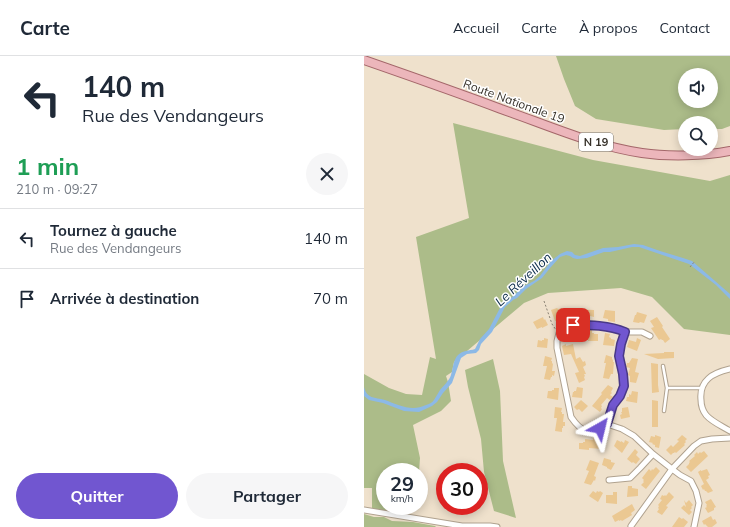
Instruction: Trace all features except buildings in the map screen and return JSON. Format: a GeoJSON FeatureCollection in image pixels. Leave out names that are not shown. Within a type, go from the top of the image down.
{"type":"FeatureCollection","features":[{"type":"Feature","properties":{"kind":"main road","name":"Route Nationale 19"},"geometry":{"type":"LineString","coordinates":[[364,60],[591,141],[626,150],[644,154],[685,155],[730,151]]}},
{"type":"Feature","properties":{"kind":"street"},"geometry":{"type":"LineString","coordinates":[[650,336],[642,332],[625,332],[618,329],[600,326],[573,325],[564,328],[559,333],[557,348],[571,417],[577,426],[584,430],[592,431],[607,424],[622,429],[634,436],[672,469],[691,481],[696,491],[699,504],[694,527]]}},
{"type":"Feature","properties":{"kind":"street"},"geometry":{"type":"LineString","coordinates":[[607,424],[613,405],[620,396],[624,386],[619,356],[625,332]]}},
{"type":"Feature","properties":{"kind":"street"},"geometry":{"type":"LineString","coordinates":[[730,369],[710,377],[704,383],[700,393],[701,405],[706,414],[730,431]]}},
{"type":"Feature","properties":{"kind":"street"},"geometry":{"type":"LineString","coordinates":[[630,527],[672,469],[694,446],[702,441],[730,438]]}},
{"type":"Feature","properties":{"kind":"street"},"geometry":{"type":"LineString","coordinates":[[609,480],[630,478],[653,454]]}},
{"type":"Feature","properties":{"kind":"street"},"geometry":{"type":"LineString","coordinates":[[364,510],[462,526],[497,527]]}},
{"type":"Feature","properties":{"kind":"lane"},"geometry":{"type":"LineString","coordinates":[[663,366],[667,388],[664,411]]}},
{"type":"Feature","properties":{"kind":"lane"},"geometry":{"type":"LineString","coordinates":[[667,388],[702,388]]}},
{"type":"Feature","properties":{"kind":"path"},"geometry":{"type":"LineString","coordinates":[[690,267],[695,261]]}},
{"type":"Feature","properties":{"kind":"path"},"geometry":{"type":"LineString","coordinates":[[544,301],[552,324],[559,333]]}},
{"type":"Feature","properties":{"kind":"green space"},"geometry":{"type":"Polygon","coordinates":[[[556,56],[730,56],[730,126],[722,129],[718,129],[718,116],[678,116],[678,129],[664,130],[596,119],[575,106],[556,56]]]}},
{"type":"Feature","properties":{"kind":"green space"},"geometry":{"type":"Polygon","coordinates":[[[453,123],[593,160],[710,181],[730,175],[730,335],[684,329],[652,297],[621,288],[548,293],[524,303],[454,362],[452,372],[446,376],[451,401],[441,411],[413,425],[420,458],[420,463],[376,463],[376,511],[372,510],[372,488],[364,488],[364,374],[389,388],[406,394],[422,395],[430,357],[436,359],[416,237],[469,218],[453,123]]]}},
{"type":"Feature","properties":{"kind":"green space"},"geometry":{"type":"Polygon","coordinates":[[[493,359],[500,391],[503,461],[516,518],[494,511],[488,488],[488,463],[483,463],[481,439],[465,370],[493,359]]]}},
{"type":"Feature","properties":{"kind":"green space"},"geometry":{"type":"Polygon","coordinates":[[[364,514],[374,517],[384,517],[392,521],[413,522],[436,527],[364,527],[364,514]]]}},
{"type":"Feature","properties":{"kind":"water"},"geometry":{"type":"Polygon","coordinates":[[[634,244],[643,245],[692,261],[730,294],[730,299],[716,285],[689,264],[639,247],[604,252],[587,258],[577,259],[566,255],[560,257],[542,278],[526,289],[505,307],[492,332],[481,344],[479,350],[476,353],[467,354],[461,358],[452,383],[432,406],[419,412],[404,411],[383,403],[369,400],[364,396],[364,387],[369,396],[405,407],[416,408],[430,403],[449,379],[456,357],[464,351],[475,349],[480,339],[489,329],[500,308],[524,286],[540,276],[551,261],[567,251],[580,256],[603,248],[634,244]]]}},
{"type":"Feature","properties":{"kind":"route"},"geometry":{"type":"LineString","coordinates":[[573,325],[600,326],[618,329],[625,332],[619,356],[624,386],[620,396],[613,405],[607,424],[600,428]]}},
{"type":"Feature","properties":{"kind":"water label","name":"Le Réveillon"},"geometry":{"type":"Point","coordinates":[523,279]}}]}
